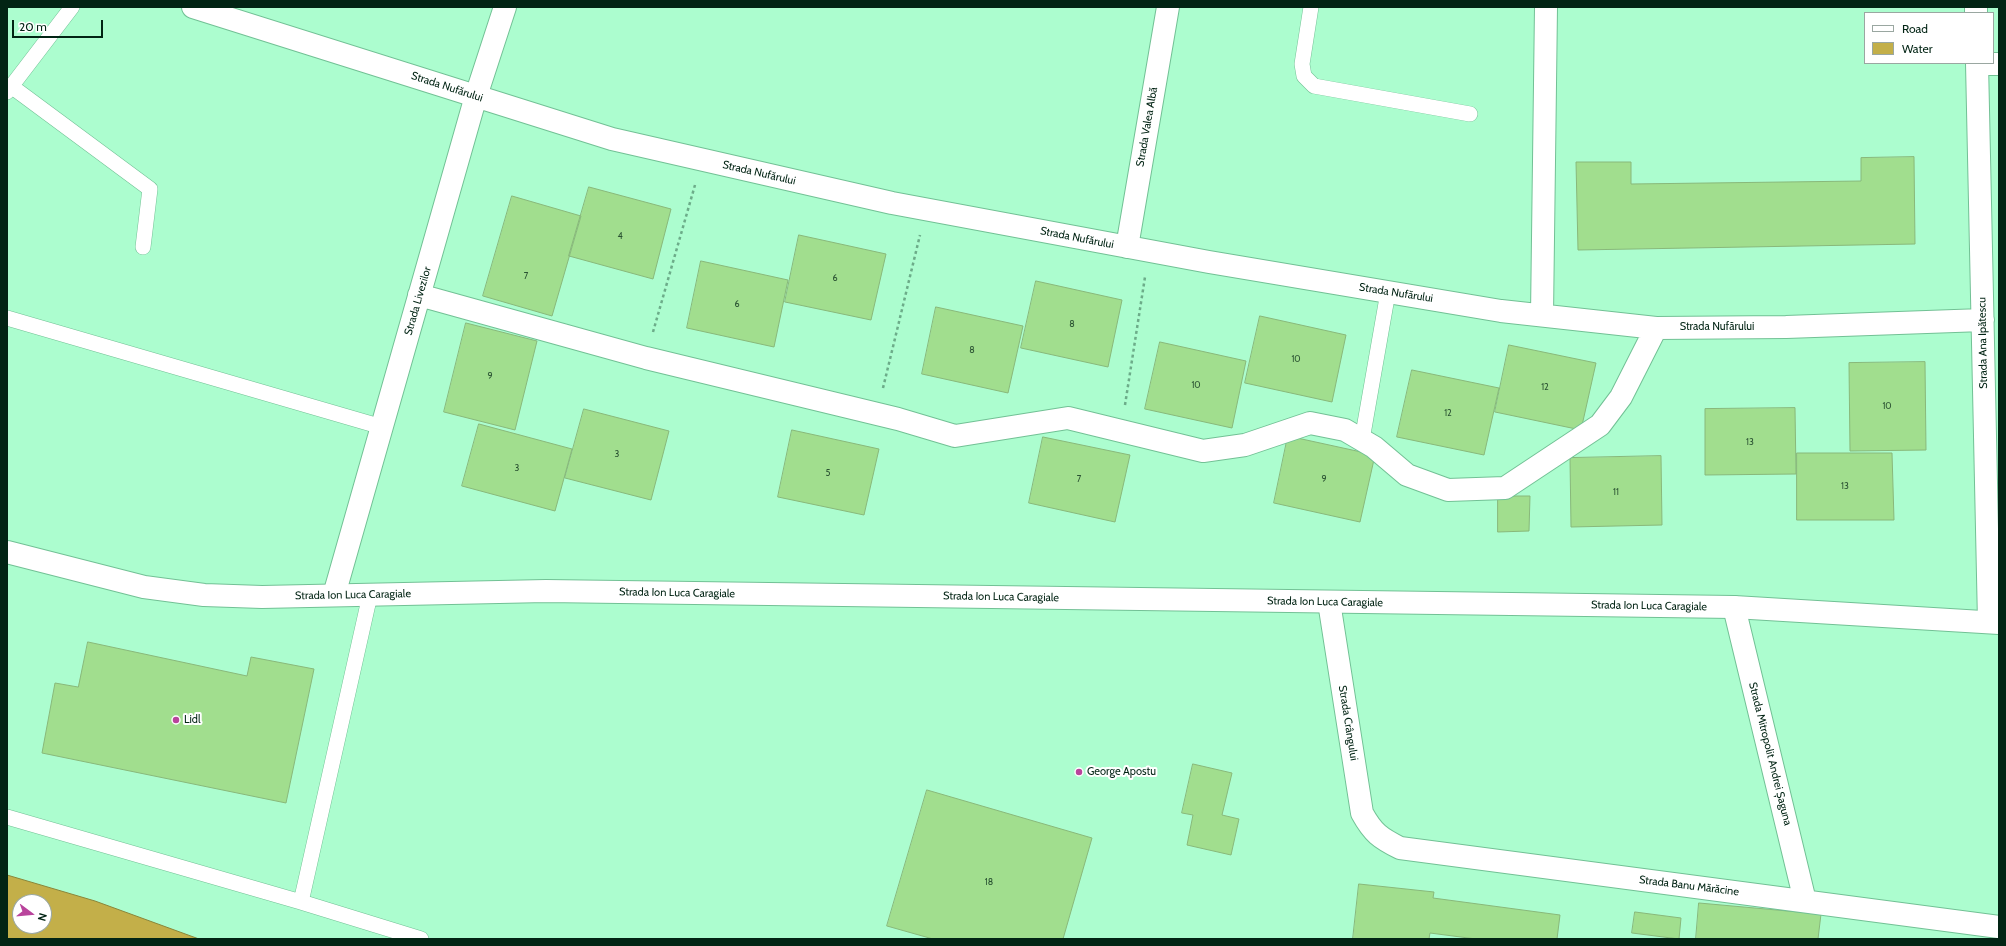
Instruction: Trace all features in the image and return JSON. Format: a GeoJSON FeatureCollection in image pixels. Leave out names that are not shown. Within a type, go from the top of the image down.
{"type":"FeatureCollection","features":[{"type":"Feature","properties":{"kind":"street","name":"Strada Nufărului"},"geometry":{"type":"LineString","coordinates":[[194,7],[612,138],[926,210],[1149,251],[1501,311],[1656,328],[1786,327],[1983,320]]}},
{"type":"Feature","properties":{"kind":"street","name":"Strada Livezilor"},"geometry":{"type":"LineString","coordinates":[[334,595],[476,96],[505,7]]}},
{"type":"Feature","properties":{"kind":"street","name":"Strada Valea Albă"},"geometry":{"type":"LineString","coordinates":[[1127,247],[1168,7]]}},
{"type":"Feature","properties":{"kind":"street"},"geometry":{"type":"LineString","coordinates":[[1542,315],[1546,7]]}},
{"type":"Feature","properties":{"kind":"street"},"geometry":{"type":"LineString","coordinates":[[1977,64],[1999,64]]}},
{"type":"Feature","properties":{"kind":"street","name":"Strada Ana Ipătescu"},"geometry":{"type":"LineString","coordinates":[[1977,64],[1983,320],[1994,623]]}},
{"type":"Feature","properties":{"kind":"street"},"geometry":{"type":"LineString","coordinates":[[419,295],[646,358],[877,414],[955,436],[1068,418],[1203,451],[1245,445],[1310,423],[1345,430],[1374,447],[1407,476],[1448,490],[1505,488],[1600,426],[1621,397],[1656,328]]}},
{"type":"Feature","properties":{"kind":"street","name":"Strada Ion Luca Caragiale"},"geometry":{"type":"LineString","coordinates":[[7,552],[144,587],[204,595],[262,597],[546,591],[1734,607],[1994,623]]}},
{"type":"Feature","properties":{"kind":"street","name":"Strada Crângului"},"geometry":{"type":"LineString","coordinates":[[1329,602],[1362,813],[1371,829],[1381,838]]}},
{"type":"Feature","properties":{"kind":"street","name":"Strada Mitropolit Andrei Șaguna"},"geometry":{"type":"LineString","coordinates":[[1734,607],[1805,901]]}},
{"type":"Feature","properties":{"kind":"street","name":"Strada Banu Mărăcine"},"geometry":{"type":"LineString","coordinates":[[1381,838],[1400,848],[1411,850],[1999,927]]}},
{"type":"Feature","properties":{"kind":"lane"},"geometry":{"type":"LineString","coordinates":[[72,7],[9,89],[150,188],[143,247]]}},
{"type":"Feature","properties":{"kind":"lane"},"geometry":{"type":"LineString","coordinates":[[1311,7],[1302,64],[1304,76],[1314,86],[1470,114]]}},
{"type":"Feature","properties":{"kind":"lane"},"geometry":{"type":"LineString","coordinates":[[1362,440],[1388,292]]}},
{"type":"Feature","properties":{"kind":"lane"},"geometry":{"type":"LineString","coordinates":[[7,318],[382,427]]}},
{"type":"Feature","properties":{"kind":"lane"},"geometry":{"type":"LineString","coordinates":[[301,902],[370,595]]}},
{"type":"Feature","properties":{"kind":"lane"},"geometry":{"type":"LineString","coordinates":[[7,817],[301,902],[421,939]]}},
{"type":"Feature","properties":{"kind":"path"},"geometry":{"type":"LineString","coordinates":[[646,358],[702,159]]}},
{"type":"Feature","properties":{"kind":"path"},"geometry":{"type":"LineString","coordinates":[[877,414],[926,210]]}},
{"type":"Feature","properties":{"kind":"path"},"geometry":{"type":"LineString","coordinates":[[1121,430],[1149,251]]}},
{"type":"Feature","properties":{"kind":"water"},"geometry":{"type":"Polygon","coordinates":[[[7,875],[95,901],[199,939],[7,939],[7,875]]]}},
{"type":"Feature","properties":{"kind":"building"},"geometry":{"type":"Polygon","coordinates":[[[1914,157],[1915,244],[1578,250],[1576,162],[1631,162],[1631,184],[1861,181],[1861,158],[1914,157]]]}},
{"type":"Feature","properties":{"kind":"building"},"geometry":{"type":"Polygon","coordinates":[[[589,187],[671,209],[653,279],[569,256],[589,187]]]}},
{"type":"Feature","properties":{"kind":"building"},"geometry":{"type":"Polygon","coordinates":[[[512,196],[581,216],[552,316],[483,296],[512,196]]]}},
{"type":"Feature","properties":{"kind":"building"},"geometry":{"type":"Polygon","coordinates":[[[799,235],[886,254],[871,320],[785,302],[799,235]]]}},
{"type":"Feature","properties":{"kind":"building"},"geometry":{"type":"Polygon","coordinates":[[[701,261],[788,280],[774,347],[687,328],[701,261]]]}},
{"type":"Feature","properties":{"kind":"building"},"geometry":{"type":"Polygon","coordinates":[[[1036,281],[1122,300],[1108,367],[1021,348],[1036,281]]]}},
{"type":"Feature","properties":{"kind":"building"},"geometry":{"type":"Polygon","coordinates":[[[936,307],[1023,326],[1008,393],[922,374],[936,307]]]}},
{"type":"Feature","properties":{"kind":"building"},"geometry":{"type":"Polygon","coordinates":[[[1260,316],[1346,335],[1332,402],[1245,383],[1260,316]]]}},
{"type":"Feature","properties":{"kind":"building"},"geometry":{"type":"Polygon","coordinates":[[[466,323],[537,341],[515,430],[444,412],[466,323]]]}},
{"type":"Feature","properties":{"kind":"building"},"geometry":{"type":"Polygon","coordinates":[[[1160,342],[1246,361],[1232,428],[1145,409],[1160,342]]]}},
{"type":"Feature","properties":{"kind":"building"},"geometry":{"type":"Polygon","coordinates":[[[1509,345],[1596,363],[1581,430],[1495,412],[1509,345]]]}},
{"type":"Feature","properties":{"kind":"building"},"geometry":{"type":"Polygon","coordinates":[[[1925,362],[1926,450],[1850,451],[1849,363],[1925,362]]]}},
{"type":"Feature","properties":{"kind":"building"},"geometry":{"type":"Polygon","coordinates":[[[1412,370],[1499,388],[1484,455],[1397,437],[1412,370]]]}},
{"type":"Feature","properties":{"kind":"building"},"geometry":{"type":"Polygon","coordinates":[[[1795,408],[1796,474],[1705,475],[1705,409],[1795,408]]]}},
{"type":"Feature","properties":{"kind":"building"},"geometry":{"type":"Polygon","coordinates":[[[584,409],[669,431],[651,500],[565,478],[584,409]]]}},
{"type":"Feature","properties":{"kind":"building"},"geometry":{"type":"Polygon","coordinates":[[[479,424],[572,449],[555,511],[462,486],[479,424]]]}},
{"type":"Feature","properties":{"kind":"building"},"geometry":{"type":"Polygon","coordinates":[[[792,430],[879,449],[864,515],[778,497],[792,430]]]}},
{"type":"Feature","properties":{"kind":"building"},"geometry":{"type":"Polygon","coordinates":[[[1288,436],[1375,455],[1360,522],[1274,503],[1288,436]]]}},
{"type":"Feature","properties":{"kind":"building"},"geometry":{"type":"Polygon","coordinates":[[[1043,437],[1130,455],[1115,522],[1029,503],[1043,437]]]}},
{"type":"Feature","properties":{"kind":"building"},"geometry":{"type":"Polygon","coordinates":[[[1797,453],[1892,453],[1894,520],[1797,520],[1797,453]]]}},
{"type":"Feature","properties":{"kind":"building"},"geometry":{"type":"Polygon","coordinates":[[[1661,456],[1662,525],[1571,527],[1570,458],[1661,456]]]}},
{"type":"Feature","properties":{"kind":"building"},"geometry":{"type":"Polygon","coordinates":[[[1498,496],[1530,496],[1529,531],[1498,532],[1498,496]]]}},
{"type":"Feature","properties":{"kind":"building","name":"Lidl"},"geometry":{"type":"Polygon","coordinates":[[[88,642],[247,676],[251,657],[314,669],[286,803],[42,753],[55,683],[78,687],[88,642]]]}},
{"type":"Feature","properties":{"kind":"building"},"geometry":{"type":"Polygon","coordinates":[[[1193,764],[1232,773],[1222,815],[1239,819],[1231,855],[1187,845],[1193,815],[1182,813],[1193,764]]]}},
{"type":"Feature","properties":{"kind":"building"},"geometry":{"type":"Polygon","coordinates":[[[927,790],[1092,838],[1063,939],[933,939],[887,926],[927,790]]]}},
{"type":"Feature","properties":{"kind":"building"},"geometry":{"type":"Polygon","coordinates":[[[1359,884],[1434,892],[1433,898],[1560,915],[1557,939],[1476,939],[1430,933],[1429,939],[1353,939],[1359,884]]]}},
{"type":"Feature","properties":{"kind":"building"},"geometry":{"type":"Polygon","coordinates":[[[1699,903],[1821,914],[1818,939],[1696,939],[1699,903]]]}},
{"type":"Feature","properties":{"kind":"building"},"geometry":{"type":"Polygon","coordinates":[[[1635,912],[1681,918],[1679,939],[1632,933],[1635,912]]]}},
{"type":"Feature","properties":{"kind":"place","name":"Lidl"},"geometry":{"type":"Point","coordinates":[176,720]}},
{"type":"Feature","properties":{"kind":"place","name":"George Apostu"},"geometry":{"type":"Point","coordinates":[1079,772]}}]}
